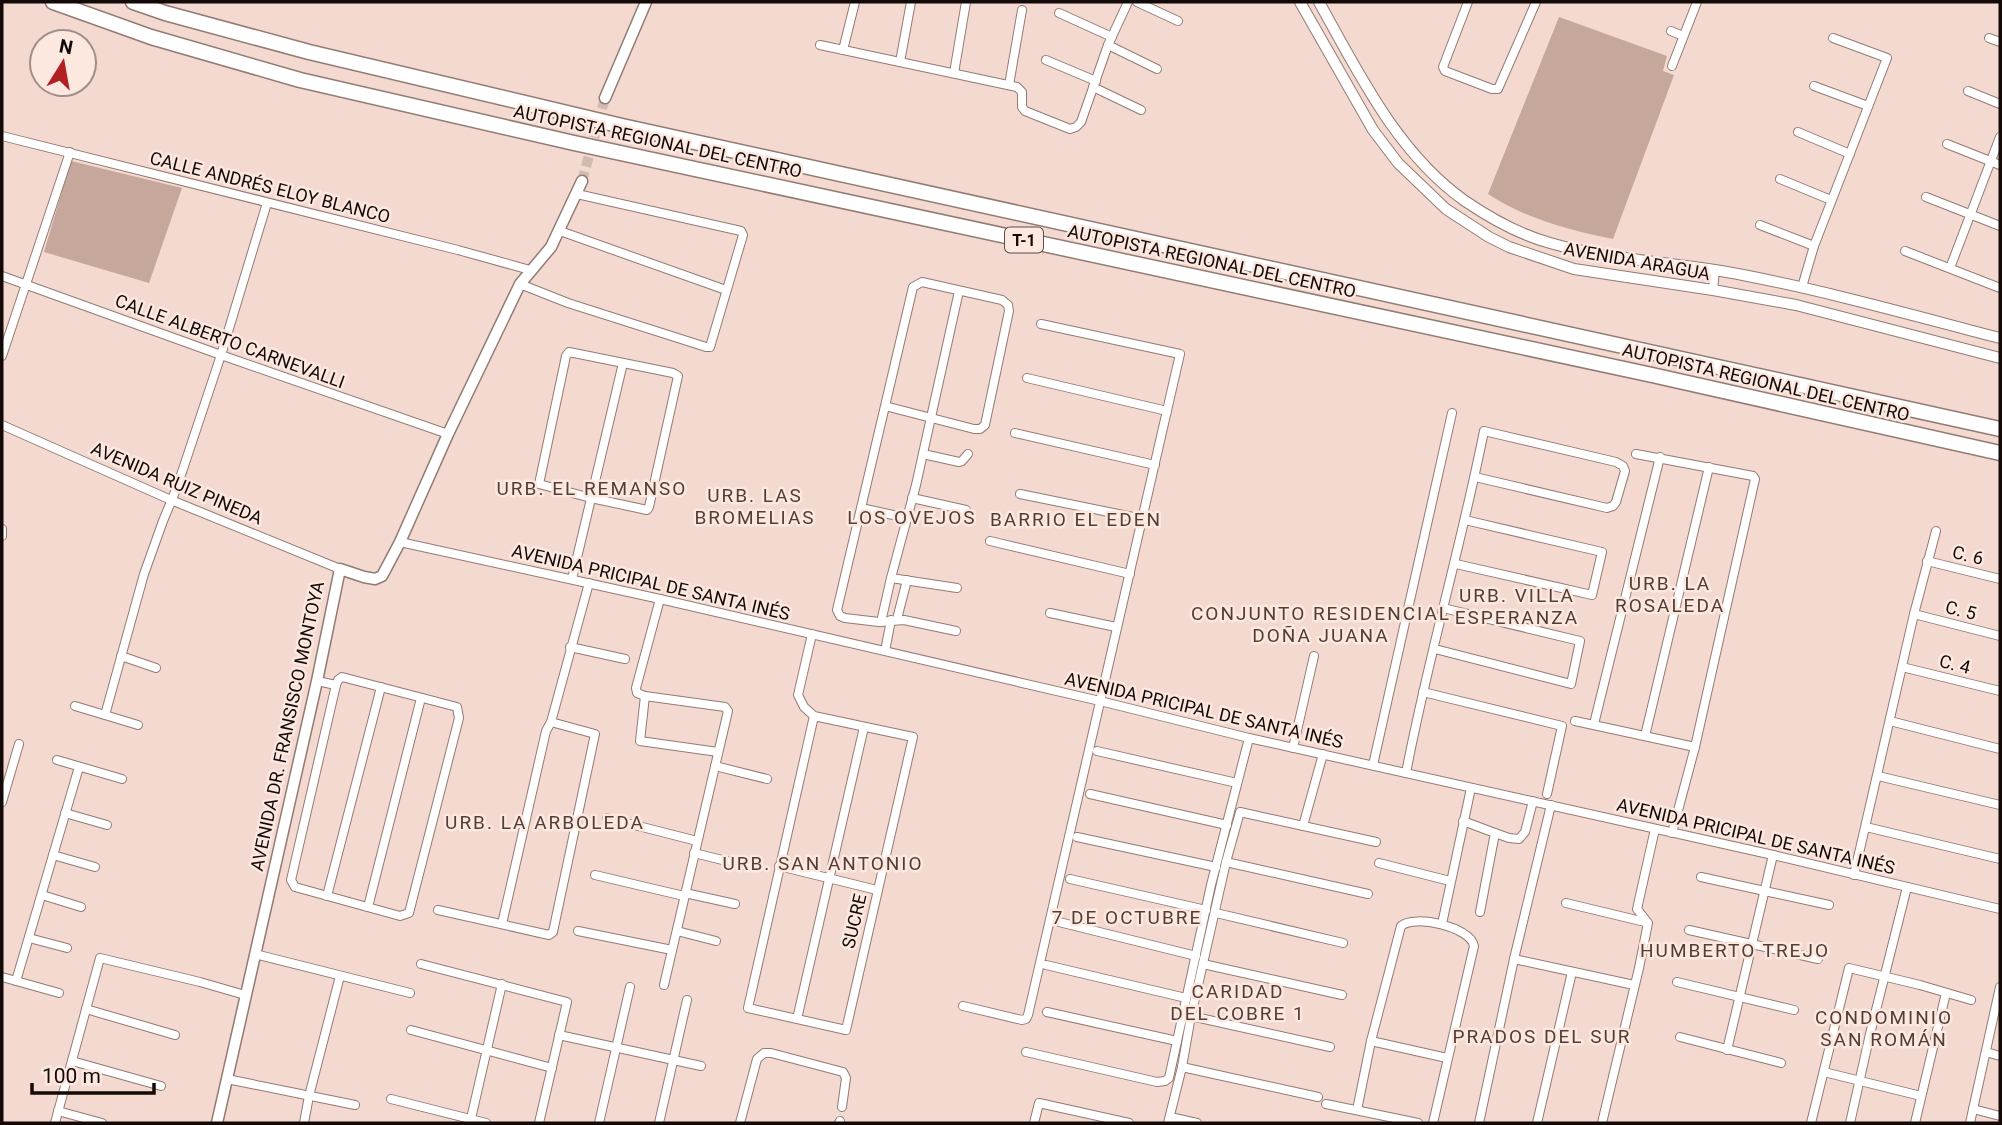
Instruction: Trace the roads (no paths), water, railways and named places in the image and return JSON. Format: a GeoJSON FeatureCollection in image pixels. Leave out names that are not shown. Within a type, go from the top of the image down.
{"type":"FeatureCollection","features":[{"type":"Feature","properties":{"kind":"highway","name":"AUTOPISTA REGIONAL DEL CENTRO"},"geometry":{"type":"LineString","coordinates":[[53,2],[151,37],[300,80],[574,143],[1625,369],[2000,453]]}},
{"type":"Feature","properties":{"kind":"highway","name":"AUTOPISTA REGIONAL DEL CENTRO"},"geometry":{"type":"LineString","coordinates":[[133,2],[309,52],[635,129],[2000,429]]}},
{"type":"Feature","properties":{"kind":"main road"},"geometry":{"type":"LineString","coordinates":[[605,99],[646,2]]}},
{"type":"Feature","properties":{"kind":"main road","name":"AVENIDA DR. FRANSISCO MONTOYA"},"geometry":{"type":"LineString","coordinates":[[217,1123],[340,569],[376,579],[382,576],[520,284],[551,247],[582,181]]}},
{"type":"Feature","properties":{"kind":"street"},"geometry":{"type":"LineString","coordinates":[[844,50],[855,2]]}},
{"type":"Feature","properties":{"kind":"street"},"geometry":{"type":"LineString","coordinates":[[900,62],[911,2]]}},
{"type":"Feature","properties":{"kind":"street"},"geometry":{"type":"LineString","coordinates":[[954,73],[966,2]]}},
{"type":"Feature","properties":{"kind":"street"},"geometry":{"type":"LineString","coordinates":[[820,45],[1017,87],[1021,92],[1022,107],[1025,111],[1070,129],[1081,122],[1110,41],[1128,2]]}},
{"type":"Feature","properties":{"kind":"street"},"geometry":{"type":"LineString","coordinates":[[1137,2],[1178,21]]}},
{"type":"Feature","properties":{"kind":"street","name":"AVENIDA ARAGUA"},"geometry":{"type":"LineString","coordinates":[[1300,2],[1373,130],[1398,163],[1446,209],[1489,237],[1509,247],[1574,269],[1796,305],[2000,358]]}},
{"type":"Feature","properties":{"kind":"street","name":"AVENIDA ARAGUA"},"geometry":{"type":"LineString","coordinates":[[1319,2],[1376,100],[1403,140],[1428,169],[1464,200],[1514,229],[1547,243],[1582,251],[1715,269],[1802,286],[2000,338]]}},
{"type":"Feature","properties":{"kind":"street"},"geometry":{"type":"LineString","coordinates":[[1468,2],[1443,67],[1445,71],[1492,89],[1498,89],[1536,2]]}},
{"type":"Feature","properties":{"kind":"street"},"geometry":{"type":"LineString","coordinates":[[1672,66],[1696,2]]}},
{"type":"Feature","properties":{"kind":"street"},"geometry":{"type":"LineString","coordinates":[[1009,85],[1022,10]]}},
{"type":"Feature","properties":{"kind":"street"},"geometry":{"type":"LineString","coordinates":[[1059,13],[1157,69]]}},
{"type":"Feature","properties":{"kind":"street"},"geometry":{"type":"LineString","coordinates":[[1671,31],[1683,36]]}},
{"type":"Feature","properties":{"kind":"street"},"geometry":{"type":"LineString","coordinates":[[1802,286],[1831,200],[1887,58],[1833,38]]}},
{"type":"Feature","properties":{"kind":"street"},"geometry":{"type":"LineString","coordinates":[[1989,38],[2000,42]]}},
{"type":"Feature","properties":{"kind":"street"},"geometry":{"type":"LineString","coordinates":[[1046,60],[1141,110]]}},
{"type":"Feature","properties":{"kind":"street"},"geometry":{"type":"LineString","coordinates":[[1814,86],[1868,106]]}},
{"type":"Feature","properties":{"kind":"street"},"geometry":{"type":"LineString","coordinates":[[1968,91],[2000,104]]}},
{"type":"Feature","properties":{"kind":"street"},"geometry":{"type":"LineString","coordinates":[[1798,132],[1850,154]]}},
{"type":"Feature","properties":{"kind":"street","name":"CALLE ANDRÉS ELOY BLANCO"},"geometry":{"type":"LineString","coordinates":[[2,136],[530,270]]}},
{"type":"Feature","properties":{"kind":"street"},"geometry":{"type":"LineString","coordinates":[[1950,268],[2000,137]]}},
{"type":"Feature","properties":{"kind":"street"},"geometry":{"type":"LineString","coordinates":[[1947,144],[2000,165]]}},
{"type":"Feature","properties":{"kind":"street"},"geometry":{"type":"LineString","coordinates":[[2,356],[69,152]]}},
{"type":"Feature","properties":{"kind":"street"},"geometry":{"type":"LineString","coordinates":[[1780,179],[1831,200]]}},
{"type":"Feature","properties":{"kind":"street"},"geometry":{"type":"LineString","coordinates":[[520,284],[568,303],[706,348],[712,343],[743,236],[741,231],[577,194]]}},
{"type":"Feature","properties":{"kind":"street"},"geometry":{"type":"LineString","coordinates":[[1926,197],[2000,226]]}},
{"type":"Feature","properties":{"kind":"street"},"geometry":{"type":"LineString","coordinates":[[105,715],[144,574],[221,355],[267,203]]}},
{"type":"Feature","properties":{"kind":"street"},"geometry":{"type":"LineString","coordinates":[[1760,225],[1814,246]]}},
{"type":"Feature","properties":{"kind":"street"},"geometry":{"type":"LineString","coordinates":[[560,231],[726,290]]}},
{"type":"Feature","properties":{"kind":"street"},"geometry":{"type":"LineString","coordinates":[[1905,251],[2000,288]]}},
{"type":"Feature","properties":{"kind":"street"},"geometry":{"type":"LineString","coordinates":[[1713,290],[1715,269]]}},
{"type":"Feature","properties":{"kind":"street","name":"CALLE ALBERTO CARNEVALLI"},"geometry":{"type":"LineString","coordinates":[[2,276],[449,434]]}},
{"type":"Feature","properties":{"kind":"street"},"geometry":{"type":"LineString","coordinates":[[885,407],[980,429],[985,425],[1010,311],[1008,305],[1002,300],[922,282],[913,287],[837,612],[845,618],[881,622],[894,620],[956,631]]}},
{"type":"Feature","properties":{"kind":"street"},"geometry":{"type":"LineString","coordinates":[[881,622],[923,454],[958,291]]}},
{"type":"Feature","properties":{"kind":"street"},"geometry":{"type":"LineString","coordinates":[[963,1006],[1022,1020],[1028,1015],[1180,354],[1041,324]]}},
{"type":"Feature","properties":{"kind":"street"},"geometry":{"type":"LineString","coordinates":[[574,352],[678,376],[649,508],[644,510],[591,498],[539,484],[565,356],[574,352]]}},
{"type":"Feature","properties":{"kind":"street"},"geometry":{"type":"LineString","coordinates":[[572,579],[623,363]]}},
{"type":"Feature","properties":{"kind":"street"},"geometry":{"type":"LineString","coordinates":[[1027,378],[1167,411]]}},
{"type":"Feature","properties":{"kind":"street"},"geometry":{"type":"LineString","coordinates":[[1373,765],[1452,413]]}},
{"type":"Feature","properties":{"kind":"street","name":"AVENIDA RUIZ PINEDA"},"geometry":{"type":"LineString","coordinates":[[2,429],[340,569]]}},
{"type":"Feature","properties":{"kind":"street"},"geometry":{"type":"LineString","coordinates":[[1406,773],[1485,431],[1616,462],[1623,466],[1625,471],[1616,502],[1607,508],[1475,477]]}},
{"type":"Feature","properties":{"kind":"street"},"geometry":{"type":"LineString","coordinates":[[1015,433],[1155,465]]}},
{"type":"Feature","properties":{"kind":"street"},"geometry":{"type":"LineString","coordinates":[[923,454],[959,462],[968,454]]}},
{"type":"Feature","properties":{"kind":"street"},"geometry":{"type":"LineString","coordinates":[[1636,454],[1753,476],[1756,483],[1695,747],[1672,833]]}},
{"type":"Feature","properties":{"kind":"street"},"geometry":{"type":"LineString","coordinates":[[1594,724],[1660,457]]}},
{"type":"Feature","properties":{"kind":"street"},"geometry":{"type":"LineString","coordinates":[[1645,736],[1709,467]]}},
{"type":"Feature","properties":{"kind":"street"},"geometry":{"type":"LineString","coordinates":[[1020,494],[1143,519]]}},
{"type":"Feature","properties":{"kind":"street"},"geometry":{"type":"LineString","coordinates":[[912,498],[966,510]]}},
{"type":"Feature","properties":{"kind":"street"},"geometry":{"type":"LineString","coordinates":[[861,508],[907,518]]}},
{"type":"Feature","properties":{"kind":"street"},"geometry":{"type":"LineString","coordinates":[[1456,564],[1592,595],[1602,552],[1465,520]]}},
{"type":"Feature","properties":{"kind":"street"},"geometry":{"type":"LineString","coordinates":[[2,529],[2,536]]}},
{"type":"Feature","properties":{"kind":"street"},"geometry":{"type":"LineString","coordinates":[[1854,874],[1936,531]]}},
{"type":"Feature","properties":{"kind":"street"},"geometry":{"type":"LineString","coordinates":[[990,541],[1130,573]]}},
{"type":"Feature","properties":{"kind":"street","name":"AVENIDA PRICIPAL DE SANTA INÉS"},"geometry":{"type":"LineString","coordinates":[[400,542],[660,599],[1249,738],[1551,804],[2000,909]]}},
{"type":"Feature","properties":{"kind":"street","name":"C. 6"},"geometry":{"type":"LineString","coordinates":[[1927,561],[2000,579]]}},
{"type":"Feature","properties":{"kind":"street"},"geometry":{"type":"LineString","coordinates":[[891,578],[957,588]]}},
{"type":"Feature","properties":{"kind":"street"},"geometry":{"type":"LineString","coordinates":[[885,651],[907,580]]}},
{"type":"Feature","properties":{"kind":"street"},"geometry":{"type":"LineString","coordinates":[[502,924],[546,731],[551,722],[589,583]]}},
{"type":"Feature","properties":{"kind":"street"},"geometry":{"type":"LineString","coordinates":[[660,599],[636,688],[637,693],[729,711],[664,985]]}},
{"type":"Feature","properties":{"kind":"street"},"geometry":{"type":"LineString","coordinates":[[1435,649],[1571,684],[1580,641],[1443,608]]}},
{"type":"Feature","properties":{"kind":"street"},"geometry":{"type":"LineString","coordinates":[[1050,613],[1116,627]]}},
{"type":"Feature","properties":{"kind":"street","name":"C. 5"},"geometry":{"type":"LineString","coordinates":[[1914,614],[2000,636]]}},
{"type":"Feature","properties":{"kind":"street"},"geometry":{"type":"LineString","coordinates":[[812,634],[798,695],[804,707],[814,716],[864,727],[797,1019],[748,1008],[814,716]]}},
{"type":"Feature","properties":{"kind":"street"},"geometry":{"type":"LineString","coordinates":[[570,647],[625,659]]}},
{"type":"Feature","properties":{"kind":"street"},"geometry":{"type":"LineString","coordinates":[[121,656],[156,668]]}},
{"type":"Feature","properties":{"kind":"street"},"geometry":{"type":"LineString","coordinates":[[1293,748],[1314,656]]}},
{"type":"Feature","properties":{"kind":"street","name":"C. 4"},"geometry":{"type":"LineString","coordinates":[[1902,667],[2000,691]]}},
{"type":"Feature","properties":{"kind":"street"},"geometry":{"type":"LineString","coordinates":[[342,677],[457,707],[459,715],[409,913],[401,916],[295,887],[290,877],[336,685],[342,677]]}},
{"type":"Feature","properties":{"kind":"street"},"geometry":{"type":"LineString","coordinates":[[317,681],[336,685]]}},
{"type":"Feature","properties":{"kind":"street"},"geometry":{"type":"LineString","coordinates":[[327,896],[381,687]]}},
{"type":"Feature","properties":{"kind":"street"},"geometry":{"type":"LineString","coordinates":[[1423,692],[1562,726],[1547,794]]}},
{"type":"Feature","properties":{"kind":"street"},"geometry":{"type":"LineString","coordinates":[[645,696],[640,741],[718,752]]}},
{"type":"Feature","properties":{"kind":"street"},"geometry":{"type":"LineString","coordinates":[[368,907],[421,698]]}},
{"type":"Feature","properties":{"kind":"street"},"geometry":{"type":"LineString","coordinates":[[75,706],[138,724]]}},
{"type":"Feature","properties":{"kind":"street"},"geometry":{"type":"LineString","coordinates":[[1575,721],[1695,747]]}},
{"type":"Feature","properties":{"kind":"street"},"geometry":{"type":"LineString","coordinates":[[1890,721],[2000,749]]}},
{"type":"Feature","properties":{"kind":"street"},"geometry":{"type":"LineString","coordinates":[[438,910],[549,934],[553,932],[595,734],[551,722]]}},
{"type":"Feature","properties":{"kind":"street","name":"SUCRE"},"geometry":{"type":"LineString","coordinates":[[797,1019],[846,1030],[913,737],[864,727]]}},
{"type":"Feature","properties":{"kind":"street"},"geometry":{"type":"LineString","coordinates":[[1026,1052],[1160,1082],[1170,1075],[1216,867],[1249,738]]}},
{"type":"Feature","properties":{"kind":"street"},"geometry":{"type":"LineString","coordinates":[[2,802],[19,744]]}},
{"type":"Feature","properties":{"kind":"street"},"geometry":{"type":"LineString","coordinates":[[1097,751],[1237,783]]}},
{"type":"Feature","properties":{"kind":"street"},"geometry":{"type":"LineString","coordinates":[[1303,826],[1323,754]]}},
{"type":"Feature","properties":{"kind":"street"},"geometry":{"type":"LineString","coordinates":[[57,760],[122,779]]}},
{"type":"Feature","properties":{"kind":"street"},"geometry":{"type":"LineString","coordinates":[[16,981],[79,766]]}},
{"type":"Feature","properties":{"kind":"street"},"geometry":{"type":"LineString","coordinates":[[715,766],[767,779]]}},
{"type":"Feature","properties":{"kind":"street"},"geometry":{"type":"LineString","coordinates":[[1878,776],[2000,805]]}},
{"type":"Feature","properties":{"kind":"street"},"geometry":{"type":"LineString","coordinates":[[1443,924],[1471,788]]}},
{"type":"Feature","properties":{"kind":"street"},"geometry":{"type":"LineString","coordinates":[[1090,794],[1227,825]]}},
{"type":"Feature","properties":{"kind":"street"},"geometry":{"type":"LineString","coordinates":[[1463,821],[1509,838],[1519,838],[1525,832],[1533,801]]}},
{"type":"Feature","properties":{"kind":"street"},"geometry":{"type":"LineString","coordinates":[[1479,1123],[1551,804]]}},
{"type":"Feature","properties":{"kind":"street"},"geometry":{"type":"LineString","coordinates":[[1197,1123],[1169,1120],[1226,862],[1240,812],[1376,842]]}},
{"type":"Feature","properties":{"kind":"street"},"geometry":{"type":"LineString","coordinates":[[65,813],[107,825]]}},
{"type":"Feature","properties":{"kind":"street"},"geometry":{"type":"LineString","coordinates":[[607,818],[697,841]]}},
{"type":"Feature","properties":{"kind":"street"},"geometry":{"type":"LineString","coordinates":[[1866,827],[2000,859]]}},
{"type":"Feature","properties":{"kind":"street"},"geometry":{"type":"LineString","coordinates":[[1648,923],[1637,909],[1655,829]]}},
{"type":"Feature","properties":{"kind":"street"},"geometry":{"type":"LineString","coordinates":[[1480,912],[1495,833]]}},
{"type":"Feature","properties":{"kind":"street"},"geometry":{"type":"LineString","coordinates":[[1077,836],[1216,867]]}},
{"type":"Feature","properties":{"kind":"street"},"geometry":{"type":"LineString","coordinates":[[694,853],[747,866]]}},
{"type":"Feature","properties":{"kind":"street"},"geometry":{"type":"LineString","coordinates":[[53,855],[95,867]]}},
{"type":"Feature","properties":{"kind":"street"},"geometry":{"type":"LineString","coordinates":[[1727,1049],[1773,855]]}},
{"type":"Feature","properties":{"kind":"street"},"geometry":{"type":"LineString","coordinates":[[1226,862],[1368,894]]}},
{"type":"Feature","properties":{"kind":"street"},"geometry":{"type":"LineString","coordinates":[[1379,863],[1450,881]]}},
{"type":"Feature","properties":{"kind":"street"},"geometry":{"type":"LineString","coordinates":[[779,866],[877,890]]}},
{"type":"Feature","properties":{"kind":"street"},"geometry":{"type":"LineString","coordinates":[[595,875],[735,904]]}},
{"type":"Feature","properties":{"kind":"street"},"geometry":{"type":"LineString","coordinates":[[1701,877],[1829,905]]}},
{"type":"Feature","properties":{"kind":"street"},"geometry":{"type":"LineString","coordinates":[[1070,879],[1206,910]]}},
{"type":"Feature","properties":{"kind":"street"},"geometry":{"type":"LineString","coordinates":[[1850,1123],[1908,887]]}},
{"type":"Feature","properties":{"kind":"street"},"geometry":{"type":"LineString","coordinates":[[42,895],[81,907]]}},
{"type":"Feature","properties":{"kind":"street"},"geometry":{"type":"LineString","coordinates":[[1566,903],[1648,923]]}},
{"type":"Feature","properties":{"kind":"street"},"geometry":{"type":"LineString","coordinates":[[1216,913],[1343,943]]}},
{"type":"Feature","properties":{"kind":"street"},"geometry":{"type":"LineString","coordinates":[[1357,1110],[1371,1041],[1401,926],[1408,921],[1443,924],[1469,935],[1474,946],[1433,1123]]}},
{"type":"Feature","properties":{"kind":"street"},"geometry":{"type":"LineString","coordinates":[[1059,922],[1196,956]]}},
{"type":"Feature","properties":{"kind":"street"},"geometry":{"type":"LineString","coordinates":[[1602,1123],[1648,923]]}},
{"type":"Feature","properties":{"kind":"street"},"geometry":{"type":"LineString","coordinates":[[1689,930],[1818,959]]}},
{"type":"Feature","properties":{"kind":"street"},"geometry":{"type":"LineString","coordinates":[[578,931],[672,950]]}},
{"type":"Feature","properties":{"kind":"street"},"geometry":{"type":"LineString","coordinates":[[677,931],[716,941]]}},
{"type":"Feature","properties":{"kind":"street"},"geometry":{"type":"LineString","coordinates":[[29,938],[67,948]]}},
{"type":"Feature","properties":{"kind":"street"},"geometry":{"type":"LineString","coordinates":[[255,954],[410,993]]}},
{"type":"Feature","properties":{"kind":"street"},"geometry":{"type":"LineString","coordinates":[[55,1123],[100,958],[245,995]]}},
{"type":"Feature","properties":{"kind":"street"},"geometry":{"type":"LineString","coordinates":[[1514,959],[1634,985]]}},
{"type":"Feature","properties":{"kind":"street"},"geometry":{"type":"LineString","coordinates":[[421,964],[568,1003],[539,1123]]}},
{"type":"Feature","properties":{"kind":"street"},"geometry":{"type":"LineString","coordinates":[[1203,964],[1342,995]]}},
{"type":"Feature","properties":{"kind":"street"},"geometry":{"type":"LineString","coordinates":[[1046,965],[1186,998]]}},
{"type":"Feature","properties":{"kind":"street"},"geometry":{"type":"LineString","coordinates":[[1811,1123],[1849,968],[1972,1000]]}},
{"type":"Feature","properties":{"kind":"street"},"geometry":{"type":"LineString","coordinates":[[1537,1123],[1572,972]]}},
{"type":"Feature","properties":{"kind":"street"},"geometry":{"type":"LineString","coordinates":[[304,1123],[340,976]]}},
{"type":"Feature","properties":{"kind":"street"},"geometry":{"type":"LineString","coordinates":[[2,977],[60,993]]}},
{"type":"Feature","properties":{"kind":"street"},"geometry":{"type":"LineString","coordinates":[[1677,982],[1794,1010]]}},
{"type":"Feature","properties":{"kind":"street"},"geometry":{"type":"LineString","coordinates":[[470,1121],[502,984]]}},
{"type":"Feature","properties":{"kind":"street"},"geometry":{"type":"LineString","coordinates":[[599,1123],[630,987]]}},
{"type":"Feature","properties":{"kind":"street"},"geometry":{"type":"LineString","coordinates":[[1970,1123],[2000,987]]}},
{"type":"Feature","properties":{"kind":"street"},"geometry":{"type":"LineString","coordinates":[[1914,1123],[1946,993]]}},
{"type":"Feature","properties":{"kind":"street"},"geometry":{"type":"LineString","coordinates":[[659,1123],[687,1000]]}},
{"type":"Feature","properties":{"kind":"street"},"geometry":{"type":"LineString","coordinates":[[86,1009],[175,1035]]}},
{"type":"Feature","properties":{"kind":"street"},"geometry":{"type":"LineString","coordinates":[[1047,1012],[1177,1041]]}},
{"type":"Feature","properties":{"kind":"street"},"geometry":{"type":"LineString","coordinates":[[1191,1016],[1330,1047]]}},
{"type":"Feature","properties":{"kind":"street"},"geometry":{"type":"LineString","coordinates":[[411,1030],[552,1068]]}},
{"type":"Feature","properties":{"kind":"street"},"geometry":{"type":"LineString","coordinates":[[559,1035],[701,1066]]}},
{"type":"Feature","properties":{"kind":"street"},"geometry":{"type":"LineString","coordinates":[[1680,1037],[1781,1063]]}},
{"type":"Feature","properties":{"kind":"street"},"geometry":{"type":"LineString","coordinates":[[1371,1041],[1447,1058]]}},
{"type":"Feature","properties":{"kind":"street"},"geometry":{"type":"LineString","coordinates":[[1986,1052],[2000,1056]]}},
{"type":"Feature","properties":{"kind":"street"},"geometry":{"type":"LineString","coordinates":[[740,1123],[757,1059],[764,1053],[843,1072],[846,1078],[842,1107]]}},
{"type":"Feature","properties":{"kind":"street"},"geometry":{"type":"LineString","coordinates":[[72,1061],[161,1086]]}},
{"type":"Feature","properties":{"kind":"street"},"geometry":{"type":"LineString","coordinates":[[1182,1067],[1318,1097]]}},
{"type":"Feature","properties":{"kind":"street"},"geometry":{"type":"LineString","coordinates":[[1824,1072],[1921,1096]]}},
{"type":"Feature","properties":{"kind":"street"},"geometry":{"type":"LineString","coordinates":[[227,1079],[355,1105]]}},
{"type":"Feature","properties":{"kind":"street"},"geometry":{"type":"LineString","coordinates":[[391,1099],[486,1123]]}},
{"type":"Feature","properties":{"kind":"street"},"geometry":{"type":"LineString","coordinates":[[1034,1123],[1039,1103],[1088,1119],[1129,1123]]}},
{"type":"Feature","properties":{"kind":"street"},"geometry":{"type":"LineString","coordinates":[[1326,1104],[1418,1123]]}},
{"type":"Feature","properties":{"kind":"street"},"geometry":{"type":"LineString","coordinates":[[1973,1109],[2000,1116]]}},
{"type":"Feature","properties":{"kind":"street"},"geometry":{"type":"LineString","coordinates":[[58,1111],[102,1123]]}},
{"type":"Feature","properties":{"kind":"tunnel"},"geometry":{"type":"LineString","coordinates":[[582,181],[605,98]]}},
{"type":"Feature","properties":{"kind":"district","name":"URB. EL REMANSO"},"geometry":{"type":"Point","coordinates":[592,488]}},
{"type":"Feature","properties":{"kind":"district","name":"URB. LAS BROMELIAS"},"geometry":{"type":"Point","coordinates":[755,506]}},
{"type":"Feature","properties":{"kind":"district","name":"LOS OVEJOS"},"geometry":{"type":"Point","coordinates":[912,517]}},
{"type":"Feature","properties":{"kind":"district","name":"BARRIO EL EDEN"},"geometry":{"type":"Point","coordinates":[1076,519]}},
{"type":"Feature","properties":{"kind":"district","name":"URB. LA ROSALEDA"},"geometry":{"type":"Point","coordinates":[1670,594]}},
{"type":"Feature","properties":{"kind":"district","name":"URB. VILLA ESPERANZA"},"geometry":{"type":"Point","coordinates":[1517,606]}},
{"type":"Feature","properties":{"kind":"district","name":"CONJUNTO RESIDENCIAL DOÑA JUANA"},"geometry":{"type":"Point","coordinates":[1321,624]}},
{"type":"Feature","properties":{"kind":"district","name":"URB. LA ARBOLEDA"},"geometry":{"type":"Point","coordinates":[545,822]}},
{"type":"Feature","properties":{"kind":"district","name":"URB. SAN ANTONIO"},"geometry":{"type":"Point","coordinates":[823,863]}},
{"type":"Feature","properties":{"kind":"district","name":"7 DE OCTUBRE"},"geometry":{"type":"Point","coordinates":[1127,917]}},
{"type":"Feature","properties":{"kind":"district","name":"HUMBERTO TREJO"},"geometry":{"type":"Point","coordinates":[1735,950]}},
{"type":"Feature","properties":{"kind":"district","name":"CARIDAD DEL COBRE 1"},"geometry":{"type":"Point","coordinates":[1238,1002]}},
{"type":"Feature","properties":{"kind":"district","name":"CONDOMINIO SAN ROMÁN"},"geometry":{"type":"Point","coordinates":[1884,1028]}},
{"type":"Feature","properties":{"kind":"district","name":"PRADOS DEL SUR"},"geometry":{"type":"Point","coordinates":[1542,1036]}}]}
